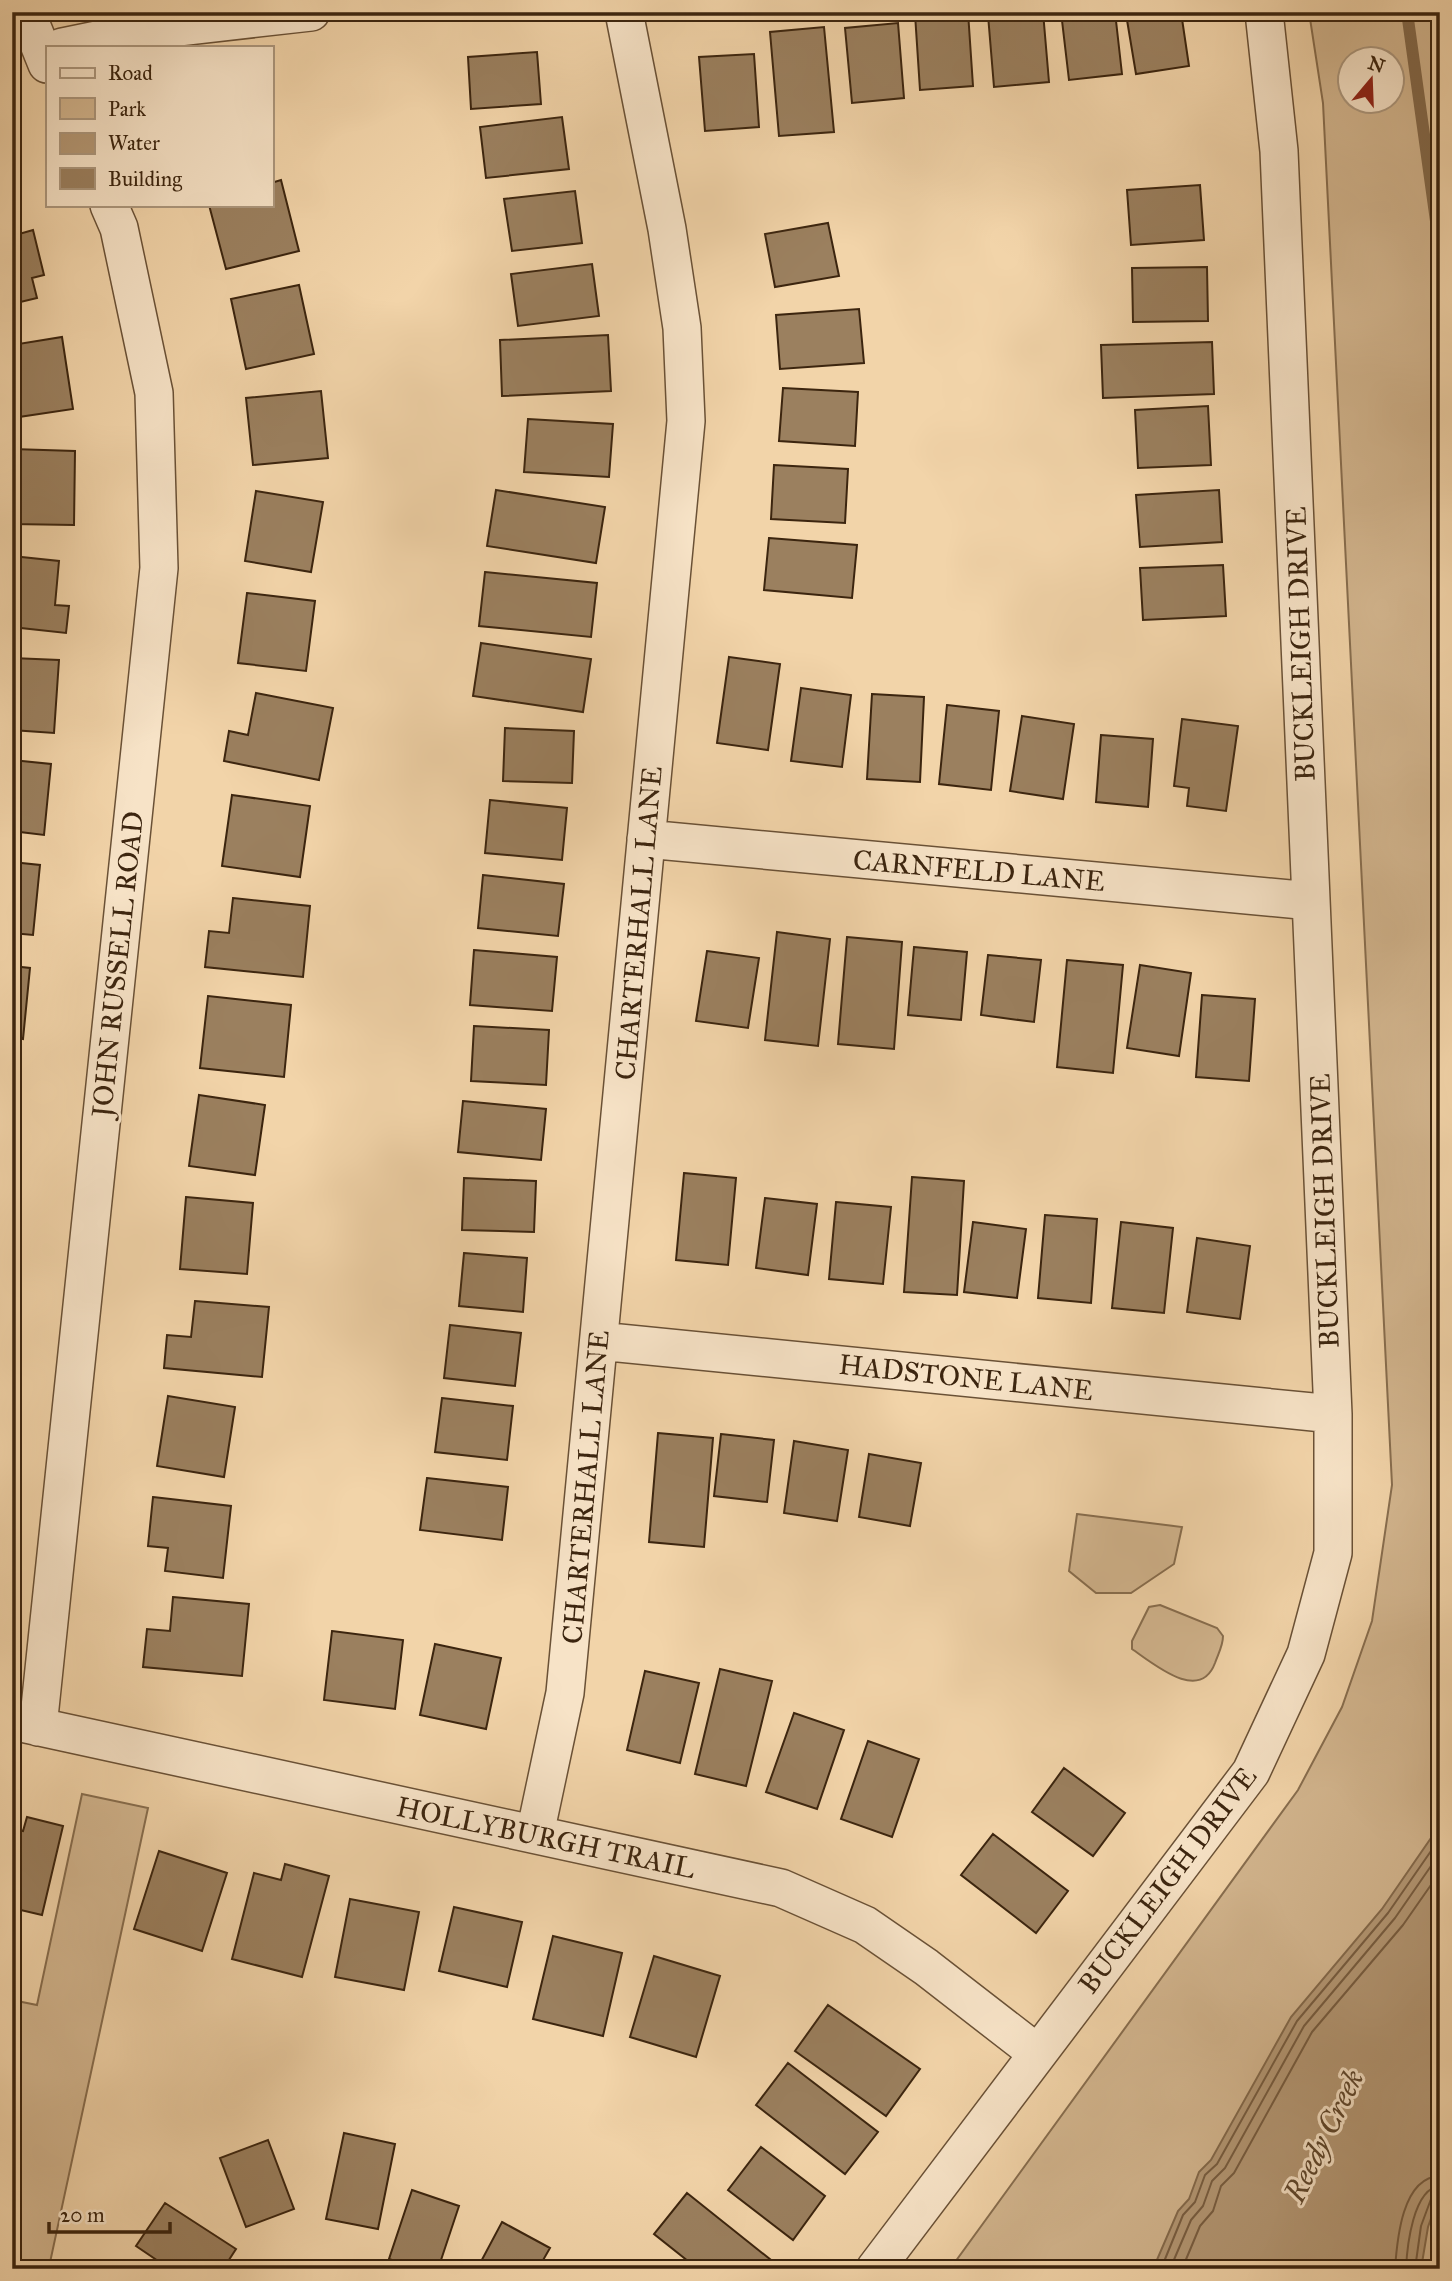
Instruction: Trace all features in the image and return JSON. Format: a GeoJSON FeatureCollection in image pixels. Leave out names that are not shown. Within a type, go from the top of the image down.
{"type":"FeatureCollection","features":[{"type":"Feature","properties":{"kind":"street"},"geometry":{"type":"LineString","coordinates":[[26,12],[42,54]]}},
{"type":"Feature","properties":{"kind":"street"},"geometry":{"type":"LineString","coordinates":[[76,46],[135,32],[311,12]]}},
{"type":"Feature","properties":{"kind":"street","name":"CHARTERHALL LANE"},"geometry":{"type":"LineString","coordinates":[[535,1834],[565,1693],[686,421],[682,328],[667,229],[624,12]]}},
{"type":"Feature","properties":{"kind":"street","name":"BUCKLEIGH DRIVE"},"geometry":{"type":"LineString","coordinates":[[875,2269],[1251,1772],[1306,1654],[1333,1553],[1333,1414],[1279,151],[1264,12]]}},
{"type":"Feature","properties":{"kind":"street","name":"JOHN RUSSELL ROAD"},"geometry":{"type":"LineString","coordinates":[[25,1724],[159,568],[154,393],[119,228],[109,206]]}},
{"type":"Feature","properties":{"kind":"street","name":"CARNFELD LANE"},"geometry":{"type":"LineString","coordinates":[[646,839],[1311,901]]}},
{"type":"Feature","properties":{"kind":"street","name":"HADSTONE LANE"},"geometry":{"type":"LineString","coordinates":[[599,1341],[1333,1414]]}},
{"type":"Feature","properties":{"kind":"street","name":"HOLLYBURGH TRAIL"},"geometry":{"type":"LineString","coordinates":[[25,1724],[781,1888],[865,1925],[926,1967],[1037,2053]]}},
{"type":"Feature","properties":{"kind":"green space"},"geometry":{"type":"Polygon","coordinates":[[[1309,12],[1440,12],[1440,2269],[950,2269],[1298,1790],[1342,1707],[1372,1621],[1392,1485],[1323,103],[1309,12]]]}},
{"type":"Feature","properties":{"kind":"green space"},"geometry":{"type":"Polygon","coordinates":[[[1077,1514],[1182,1527],[1174,1564],[1131,1593],[1096,1593],[1069,1571],[1077,1514]]]}},
{"type":"Feature","properties":{"kind":"green space"},"geometry":{"type":"Polygon","coordinates":[[[1160,1605],[1217,1628],[1223,1636],[1215,1663],[1208,1675],[1199,1680],[1176,1677],[1132,1649],[1132,1641],[1149,1607],[1160,1605]]]}},
{"type":"Feature","properties":{"kind":"green space"},"geometry":{"type":"Polygon","coordinates":[[[82,1794],[148,1808],[49,2267],[55,2269],[12,2269],[12,2000],[37,2005],[82,1794]]]}},
{"type":"Feature","properties":{"kind":"water"},"geometry":{"type":"Polygon","coordinates":[[[1440,1825],[1440,2193],[1428,2227],[1421,2269],[1153,2269],[1178,2211],[1189,2199],[1199,2172],[1211,2160],[1291,2017],[1382,1909],[1440,1825]]]}},
{"type":"Feature","properties":{"kind":"building"},"geometry":{"type":"Polygon","coordinates":[[[968,12],[973,86],[920,90],[915,14],[968,12]]]}},
{"type":"Feature","properties":{"kind":"building"},"geometry":{"type":"Polygon","coordinates":[[[1043,12],[1049,82],[994,87],[988,15],[1043,12]]]}},
{"type":"Feature","properties":{"kind":"building"},"geometry":{"type":"Polygon","coordinates":[[[1061,12],[1115,12],[1122,74],[1069,80],[1061,12]]]}},
{"type":"Feature","properties":{"kind":"building"},"geometry":{"type":"Polygon","coordinates":[[[1181,12],[1189,66],[1136,74],[1126,14],[1181,12]]]}},
{"type":"Feature","properties":{"kind":"building"},"geometry":{"type":"Polygon","coordinates":[[[898,23],[904,98],[852,103],[845,28],[898,23]]]}},
{"type":"Feature","properties":{"kind":"building"},"geometry":{"type":"Polygon","coordinates":[[[824,27],[834,132],[779,136],[770,32],[824,27]]]}},
{"type":"Feature","properties":{"kind":"building"},"geometry":{"type":"Polygon","coordinates":[[[537,52],[541,104],[471,109],[468,57],[537,52]]]}},
{"type":"Feature","properties":{"kind":"building"},"geometry":{"type":"Polygon","coordinates":[[[754,54],[759,127],[705,131],[699,57],[754,54]]]}},
{"type":"Feature","properties":{"kind":"building"},"geometry":{"type":"Polygon","coordinates":[[[562,117],[569,169],[486,178],[480,127],[562,117]]]}},
{"type":"Feature","properties":{"kind":"building"},"geometry":{"type":"Polygon","coordinates":[[[281,180],[299,251],[226,269],[209,206],[273,206],[273,182],[281,180]]]}},
{"type":"Feature","properties":{"kind":"building"},"geometry":{"type":"Polygon","coordinates":[[[1200,185],[1204,240],[1131,245],[1127,190],[1200,185]]]}},
{"type":"Feature","properties":{"kind":"building"},"geometry":{"type":"Polygon","coordinates":[[[575,191],[582,243],[512,251],[504,199],[575,191]]]}},
{"type":"Feature","properties":{"kind":"building"},"geometry":{"type":"Polygon","coordinates":[[[828,223],[839,276],[775,287],[765,234],[828,223]]]}},
{"type":"Feature","properties":{"kind":"building"},"geometry":{"type":"Polygon","coordinates":[[[33,230],[44,275],[32,278],[37,298],[12,304],[12,236],[33,230]]]}},
{"type":"Feature","properties":{"kind":"building"},"geometry":{"type":"Polygon","coordinates":[[[592,264],[599,316],[518,326],[511,274],[592,264]]]}},
{"type":"Feature","properties":{"kind":"building"},"geometry":{"type":"Polygon","coordinates":[[[1207,267],[1208,321],[1133,322],[1132,268],[1207,267]]]}},
{"type":"Feature","properties":{"kind":"building"},"geometry":{"type":"Polygon","coordinates":[[[299,285],[314,354],[246,369],[231,299],[299,285]]]}},
{"type":"Feature","properties":{"kind":"building"},"geometry":{"type":"Polygon","coordinates":[[[859,309],[864,363],[780,369],[776,315],[859,309]]]}},
{"type":"Feature","properties":{"kind":"building"},"geometry":{"type":"Polygon","coordinates":[[[608,335],[611,391],[502,396],[500,340],[608,335]]]}},
{"type":"Feature","properties":{"kind":"building"},"geometry":{"type":"Polygon","coordinates":[[[62,337],[73,409],[12,418],[12,345],[62,337]]]}},
{"type":"Feature","properties":{"kind":"building"},"geometry":{"type":"Polygon","coordinates":[[[1212,342],[1214,394],[1103,398],[1101,345],[1212,342]]]}},
{"type":"Feature","properties":{"kind":"building"},"geometry":{"type":"Polygon","coordinates":[[[783,388],[858,392],[855,446],[779,441],[783,388]]]}},
{"type":"Feature","properties":{"kind":"building"},"geometry":{"type":"Polygon","coordinates":[[[321,391],[328,458],[253,465],[246,398],[321,391]]]}},
{"type":"Feature","properties":{"kind":"building"},"geometry":{"type":"Polygon","coordinates":[[[1208,406],[1211,465],[1138,468],[1135,410],[1208,406]]]}},
{"type":"Feature","properties":{"kind":"building"},"geometry":{"type":"Polygon","coordinates":[[[528,419],[613,424],[609,477],[524,472],[528,419]]]}},
{"type":"Feature","properties":{"kind":"building"},"geometry":{"type":"Polygon","coordinates":[[[12,449],[75,451],[74,525],[12,524],[12,449]]]}},
{"type":"Feature","properties":{"kind":"building"},"geometry":{"type":"Polygon","coordinates":[[[774,465],[848,469],[845,523],[771,519],[774,465]]]}},
{"type":"Feature","properties":{"kind":"building"},"geometry":{"type":"Polygon","coordinates":[[[496,490],[605,507],[596,563],[487,546],[496,490]]]}},
{"type":"Feature","properties":{"kind":"building"},"geometry":{"type":"Polygon","coordinates":[[[1219,490],[1222,542],[1140,547],[1136,495],[1219,490]]]}},
{"type":"Feature","properties":{"kind":"building"},"geometry":{"type":"Polygon","coordinates":[[[256,491],[323,502],[311,572],[245,561],[256,491]]]}},
{"type":"Feature","properties":{"kind":"building"},"geometry":{"type":"Polygon","coordinates":[[[769,538],[857,545],[852,598],[764,590],[769,538]]]}},
{"type":"Feature","properties":{"kind":"building"},"geometry":{"type":"Polygon","coordinates":[[[12,556],[59,561],[55,605],[69,606],[66,633],[12,627],[12,556]]]}},
{"type":"Feature","properties":{"kind":"building"},"geometry":{"type":"Polygon","coordinates":[[[1223,565],[1226,616],[1143,620],[1140,568],[1223,565]]]}},
{"type":"Feature","properties":{"kind":"building"},"geometry":{"type":"Polygon","coordinates":[[[485,572],[597,583],[591,637],[479,626],[485,572]]]}},
{"type":"Feature","properties":{"kind":"building"},"geometry":{"type":"Polygon","coordinates":[[[247,593],[315,601],[306,671],[238,663],[247,593]]]}},
{"type":"Feature","properties":{"kind":"building"},"geometry":{"type":"Polygon","coordinates":[[[481,643],[591,659],[583,712],[473,696],[481,643]]]}},
{"type":"Feature","properties":{"kind":"building"},"geometry":{"type":"Polygon","coordinates":[[[729,657],[780,664],[768,750],[717,743],[729,657]]]}},
{"type":"Feature","properties":{"kind":"building"},"geometry":{"type":"Polygon","coordinates":[[[12,658],[59,660],[54,733],[12,730],[12,658]]]}},
{"type":"Feature","properties":{"kind":"building"},"geometry":{"type":"Polygon","coordinates":[[[801,688],[851,695],[842,767],[791,761],[801,688]]]}},
{"type":"Feature","properties":{"kind":"building"},"geometry":{"type":"Polygon","coordinates":[[[256,693],[333,708],[319,780],[224,761],[229,731],[248,735],[256,693]]]}},
{"type":"Feature","properties":{"kind":"building"},"geometry":{"type":"Polygon","coordinates":[[[872,694],[924,697],[920,782],[867,779],[872,694]]]}},
{"type":"Feature","properties":{"kind":"building"},"geometry":{"type":"Polygon","coordinates":[[[947,705],[999,711],[991,790],[939,784],[947,705]]]}},
{"type":"Feature","properties":{"kind":"building"},"geometry":{"type":"Polygon","coordinates":[[[1022,716],[1074,724],[1063,799],[1010,791],[1022,716]]]}},
{"type":"Feature","properties":{"kind":"building"},"geometry":{"type":"Polygon","coordinates":[[[1182,719],[1238,726],[1226,811],[1187,806],[1189,788],[1174,786],[1182,719]]]}},
{"type":"Feature","properties":{"kind":"building"},"geometry":{"type":"Polygon","coordinates":[[[505,728],[574,731],[572,783],[503,781],[505,728]]]}},
{"type":"Feature","properties":{"kind":"building"},"geometry":{"type":"Polygon","coordinates":[[[1101,735],[1153,739],[1148,807],[1096,802],[1101,735]]]}},
{"type":"Feature","properties":{"kind":"building"},"geometry":{"type":"Polygon","coordinates":[[[12,760],[51,764],[44,835],[12,831],[12,760]]]}},
{"type":"Feature","properties":{"kind":"building"},"geometry":{"type":"Polygon","coordinates":[[[232,795],[310,806],[300,877],[222,866],[232,795]]]}},
{"type":"Feature","properties":{"kind":"building"},"geometry":{"type":"Polygon","coordinates":[[[490,800],[567,808],[562,860],[485,853],[490,800]]]}},
{"type":"Feature","properties":{"kind":"building"},"geometry":{"type":"Polygon","coordinates":[[[12,862],[40,865],[33,935],[12,933],[12,862]]]}},
{"type":"Feature","properties":{"kind":"building"},"geometry":{"type":"Polygon","coordinates":[[[483,875],[564,884],[558,936],[478,928],[483,875]]]}},
{"type":"Feature","properties":{"kind":"building"},"geometry":{"type":"Polygon","coordinates":[[[233,898],[310,906],[303,977],[205,967],[209,931],[229,933],[233,898]]]}},
{"type":"Feature","properties":{"kind":"building"},"geometry":{"type":"Polygon","coordinates":[[[777,932],[830,939],[818,1046],[765,1040],[777,932]]]}},
{"type":"Feature","properties":{"kind":"building"},"geometry":{"type":"Polygon","coordinates":[[[847,937],[902,942],[894,1049],[838,1044],[847,937]]]}},
{"type":"Feature","properties":{"kind":"building"},"geometry":{"type":"Polygon","coordinates":[[[914,947],[967,952],[961,1020],[908,1015],[914,947]]]}},
{"type":"Feature","properties":{"kind":"building"},"geometry":{"type":"Polygon","coordinates":[[[474,950],[557,957],[552,1011],[470,1005],[474,950]]]}},
{"type":"Feature","properties":{"kind":"building"},"geometry":{"type":"Polygon","coordinates":[[[707,951],[759,958],[748,1028],[696,1021],[707,951]]]}},
{"type":"Feature","properties":{"kind":"building"},"geometry":{"type":"Polygon","coordinates":[[[988,955],[1041,960],[1034,1022],[981,1015],[988,955]]]}},
{"type":"Feature","properties":{"kind":"building"},"geometry":{"type":"Polygon","coordinates":[[[1067,960],[1123,965],[1113,1073],[1057,1067],[1067,960]]]}},
{"type":"Feature","properties":{"kind":"building"},"geometry":{"type":"Polygon","coordinates":[[[1140,965],[1191,973],[1179,1056],[1127,1048],[1140,965]]]}},
{"type":"Feature","properties":{"kind":"building"},"geometry":{"type":"Polygon","coordinates":[[[12,966],[30,968],[23,1039],[12,1037],[12,966]]]}},
{"type":"Feature","properties":{"kind":"building"},"geometry":{"type":"Polygon","coordinates":[[[1202,995],[1255,999],[1249,1081],[1196,1077],[1202,995]]]}},
{"type":"Feature","properties":{"kind":"building"},"geometry":{"type":"Polygon","coordinates":[[[208,996],[291,1005],[284,1077],[200,1068],[208,996]]]}},
{"type":"Feature","properties":{"kind":"building"},"geometry":{"type":"Polygon","coordinates":[[[474,1026],[549,1030],[546,1085],[471,1081],[474,1026]]]}},
{"type":"Feature","properties":{"kind":"building"},"geometry":{"type":"Polygon","coordinates":[[[12,1065],[19,1066],[12,1133],[12,1065]]]}},
{"type":"Feature","properties":{"kind":"building"},"geometry":{"type":"Polygon","coordinates":[[[199,1095],[265,1105],[255,1175],[189,1166],[199,1095]]]}},
{"type":"Feature","properties":{"kind":"building"},"geometry":{"type":"Polygon","coordinates":[[[463,1101],[546,1109],[541,1160],[458,1152],[463,1101]]]}},
{"type":"Feature","properties":{"kind":"building"},"geometry":{"type":"Polygon","coordinates":[[[684,1173],[736,1178],[728,1265],[676,1260],[684,1173]]]}},
{"type":"Feature","properties":{"kind":"building"},"geometry":{"type":"Polygon","coordinates":[[[912,1177],[964,1181],[957,1295],[904,1292],[912,1177]]]}},
{"type":"Feature","properties":{"kind":"building"},"geometry":{"type":"Polygon","coordinates":[[[464,1178],[536,1181],[534,1232],[462,1230],[464,1178]]]}},
{"type":"Feature","properties":{"kind":"building"},"geometry":{"type":"Polygon","coordinates":[[[186,1197],[253,1203],[247,1274],[180,1269],[186,1197]]]}},
{"type":"Feature","properties":{"kind":"building"},"geometry":{"type":"Polygon","coordinates":[[[765,1198],[817,1204],[808,1275],[756,1268],[765,1198]]]}},
{"type":"Feature","properties":{"kind":"building"},"geometry":{"type":"Polygon","coordinates":[[[836,1202],[891,1207],[883,1284],[829,1279],[836,1202]]]}},
{"type":"Feature","properties":{"kind":"building"},"geometry":{"type":"Polygon","coordinates":[[[1045,1215],[1097,1219],[1091,1303],[1038,1298],[1045,1215]]]}},
{"type":"Feature","properties":{"kind":"building"},"geometry":{"type":"Polygon","coordinates":[[[973,1222],[1026,1229],[1017,1298],[964,1292],[973,1222]]]}},
{"type":"Feature","properties":{"kind":"building"},"geometry":{"type":"Polygon","coordinates":[[[1121,1222],[1173,1228],[1164,1313],[1112,1308],[1121,1222]]]}},
{"type":"Feature","properties":{"kind":"building"},"geometry":{"type":"Polygon","coordinates":[[[1197,1238],[1250,1246],[1240,1319],[1187,1312],[1197,1238]]]}},
{"type":"Feature","properties":{"kind":"building"},"geometry":{"type":"Polygon","coordinates":[[[464,1253],[527,1258],[523,1312],[459,1306],[464,1253]]]}},
{"type":"Feature","properties":{"kind":"building"},"geometry":{"type":"Polygon","coordinates":[[[195,1301],[269,1307],[262,1377],[164,1368],[167,1335],[191,1337],[195,1301]]]}},
{"type":"Feature","properties":{"kind":"building"},"geometry":{"type":"Polygon","coordinates":[[[450,1325],[521,1333],[515,1386],[444,1378],[450,1325]]]}},
{"type":"Feature","properties":{"kind":"building"},"geometry":{"type":"Polygon","coordinates":[[[168,1396],[235,1407],[224,1477],[157,1466],[168,1396]]]}},
{"type":"Feature","properties":{"kind":"building"},"geometry":{"type":"Polygon","coordinates":[[[442,1398],[513,1406],[507,1460],[435,1452],[442,1398]]]}},
{"type":"Feature","properties":{"kind":"building"},"geometry":{"type":"Polygon","coordinates":[[[658,1433],[713,1438],[704,1547],[649,1542],[658,1433]]]}},
{"type":"Feature","properties":{"kind":"building"},"geometry":{"type":"Polygon","coordinates":[[[721,1434],[774,1440],[767,1502],[714,1496],[721,1434]]]}},
{"type":"Feature","properties":{"kind":"building"},"geometry":{"type":"Polygon","coordinates":[[[794,1441],[848,1450],[837,1521],[784,1513],[794,1441]]]}},
{"type":"Feature","properties":{"kind":"building"},"geometry":{"type":"Polygon","coordinates":[[[869,1454],[921,1463],[910,1526],[859,1517],[869,1454]]]}},
{"type":"Feature","properties":{"kind":"building"},"geometry":{"type":"Polygon","coordinates":[[[427,1478],[508,1487],[502,1540],[420,1530],[427,1478]]]}},
{"type":"Feature","properties":{"kind":"building"},"geometry":{"type":"Polygon","coordinates":[[[153,1497],[231,1506],[223,1578],[165,1571],[168,1548],[148,1546],[153,1497]]]}},
{"type":"Feature","properties":{"kind":"building"},"geometry":{"type":"Polygon","coordinates":[[[173,1597],[249,1604],[242,1676],[143,1667],[147,1629],[170,1631],[173,1597]]]}},
{"type":"Feature","properties":{"kind":"building"},"geometry":{"type":"Polygon","coordinates":[[[332,1631],[403,1640],[395,1709],[324,1700],[332,1631]]]}},
{"type":"Feature","properties":{"kind":"building"},"geometry":{"type":"Polygon","coordinates":[[[435,1644],[501,1658],[486,1729],[420,1715],[435,1644]]]}},
{"type":"Feature","properties":{"kind":"building"},"geometry":{"type":"Polygon","coordinates":[[[720,1669],[772,1681],[746,1786],[695,1774],[720,1669]]]}},
{"type":"Feature","properties":{"kind":"building"},"geometry":{"type":"Polygon","coordinates":[[[645,1671],[699,1683],[680,1763],[627,1750],[645,1671]]]}},
{"type":"Feature","properties":{"kind":"building"},"geometry":{"type":"Polygon","coordinates":[[[794,1713],[844,1730],[817,1809],[766,1792],[794,1713]]]}},
{"type":"Feature","properties":{"kind":"building"},"geometry":{"type":"Polygon","coordinates":[[[868,1741],[919,1759],[892,1837],[841,1819],[868,1741]]]}},
{"type":"Feature","properties":{"kind":"building"},"geometry":{"type":"Polygon","coordinates":[[[1064,1768],[1125,1813],[1093,1856],[1032,1812],[1064,1768]]]}},
{"type":"Feature","properties":{"kind":"building"},"geometry":{"type":"Polygon","coordinates":[[[27,1817],[63,1826],[42,1915],[12,1908],[12,1829],[23,1831],[27,1817]]]}},
{"type":"Feature","properties":{"kind":"building"},"geometry":{"type":"Polygon","coordinates":[[[993,1834],[1068,1891],[1036,1933],[961,1875],[993,1834]]]}},
{"type":"Feature","properties":{"kind":"building"},"geometry":{"type":"Polygon","coordinates":[[[159,1851],[227,1873],[202,1951],[134,1929],[159,1851]]]}},
{"type":"Feature","properties":{"kind":"building"},"geometry":{"type":"Polygon","coordinates":[[[285,1864],[329,1876],[302,1977],[232,1959],[254,1873],[281,1880],[285,1864]]]}},
{"type":"Feature","properties":{"kind":"building"},"geometry":{"type":"Polygon","coordinates":[[[350,1899],[419,1912],[404,1990],[335,1977],[350,1899]]]}},
{"type":"Feature","properties":{"kind":"building"},"geometry":{"type":"Polygon","coordinates":[[[454,1907],[522,1922],[507,1987],[439,1971],[454,1907]]]}},
{"type":"Feature","properties":{"kind":"building"},"geometry":{"type":"Polygon","coordinates":[[[553,1936],[622,1953],[603,2036],[533,2019],[553,1936]]]}},
{"type":"Feature","properties":{"kind":"building"},"geometry":{"type":"Polygon","coordinates":[[[654,1956],[720,1976],[696,2057],[630,2037],[654,1956]]]}},
{"type":"Feature","properties":{"kind":"building"},"geometry":{"type":"Polygon","coordinates":[[[828,2005],[920,2069],[886,2116],[795,2051],[828,2005]]]}},
{"type":"Feature","properties":{"kind":"building"},"geometry":{"type":"Polygon","coordinates":[[[788,2063],[878,2132],[845,2174],[756,2105],[788,2063]]]}},
{"type":"Feature","properties":{"kind":"building"},"geometry":{"type":"Polygon","coordinates":[[[344,2133],[395,2144],[378,2229],[326,2219],[344,2133]]]}},
{"type":"Feature","properties":{"kind":"building"},"geometry":{"type":"Polygon","coordinates":[[[268,2140],[294,2209],[246,2227],[220,2158],[268,2140]]]}},
{"type":"Feature","properties":{"kind":"building"},"geometry":{"type":"Polygon","coordinates":[[[761,2147],[825,2196],[793,2240],[728,2190],[761,2147]]]}},
{"type":"Feature","properties":{"kind":"building"},"geometry":{"type":"Polygon","coordinates":[[[412,2190],[459,2206],[438,2269],[418,2269],[389,2259],[412,2190]]]}},
{"type":"Feature","properties":{"kind":"building"},"geometry":{"type":"Polygon","coordinates":[[[687,2193],[776,2264],[772,2269],[698,2269],[654,2234],[687,2193]]]}},
{"type":"Feature","properties":{"kind":"building"},"geometry":{"type":"Polygon","coordinates":[[[165,2203],[236,2249],[223,2269],[170,2269],[136,2246],[165,2203]]]}},
{"type":"Feature","properties":{"kind":"building"},"geometry":{"type":"Polygon","coordinates":[[[502,2222],[550,2248],[538,2269],[477,2269],[502,2222]]]}},
{"type":"Feature","properties":{"kind":"waterway","name":"Reedy Creek"},"geometry":{"type":"LineString","coordinates":[[1407,12],[1440,250]]}},
{"type":"Feature","properties":{"kind":"waterway","name":"Reedy Creek"},"geometry":{"type":"LineString","coordinates":[[1440,318],[1437,352],[1440,360]]}}]}
